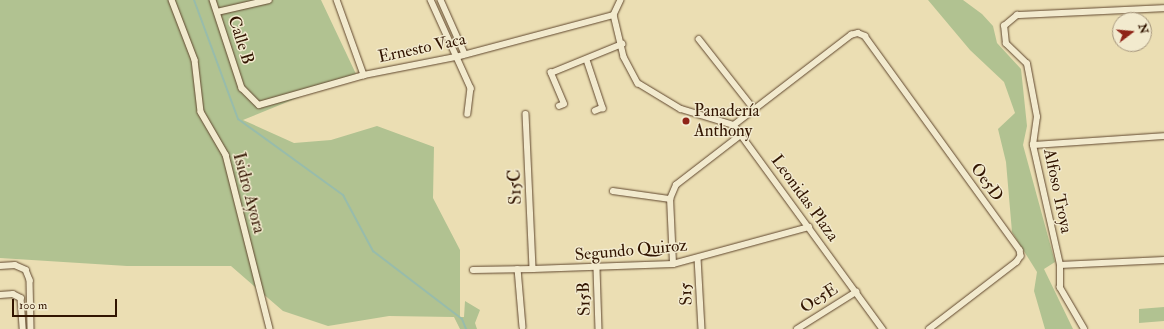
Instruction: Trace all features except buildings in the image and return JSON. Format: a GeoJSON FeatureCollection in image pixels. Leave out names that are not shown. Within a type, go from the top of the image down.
{"type":"FeatureCollection","features":[{"type":"Feature","properties":{"kind":"street","name":"Isidro Ayora"},"geometry":{"type":"LineString","coordinates":[[172,0],[195,60],[202,112],[226,155],[270,329]]}},
{"type":"Feature","properties":{"kind":"street","name":"Calle B"},"geometry":{"type":"LineString","coordinates":[[213,0],[242,88]]}},
{"type":"Feature","properties":{"kind":"street"},"geometry":{"type":"LineString","coordinates":[[217,12],[269,0]]}},
{"type":"Feature","properties":{"kind":"street"},"geometry":{"type":"LineString","coordinates":[[337,0],[364,75]]}},
{"type":"Feature","properties":{"kind":"street"},"geometry":{"type":"LineString","coordinates":[[431,0],[456,57],[465,69],[471,88],[468,114]]}},
{"type":"Feature","properties":{"kind":"street"},"geometry":{"type":"LineString","coordinates":[[441,0],[465,54]]}},
{"type":"Feature","properties":{"kind":"street"},"geometry":{"type":"LineString","coordinates":[[621,0],[614,16],[631,75],[646,90],[681,109],[734,125],[754,109],[699,39]]}},
{"type":"Feature","properties":{"kind":"street","name":"Alfoso Troya"},"geometry":{"type":"LineString","coordinates":[[1084,329],[1060,288],[1060,265],[1033,145],[1037,117],[1027,64],[1011,50],[1004,38],[1004,26],[1012,17],[1164,8]]}},
{"type":"Feature","properties":{"kind":"street","name":"Ernesto Vaca"},"geometry":{"type":"LineString","coordinates":[[242,88],[259,105],[364,75],[456,57],[614,16]]}},
{"type":"Feature","properties":{"kind":"street","name":"Oe5D"},"geometry":{"type":"LineString","coordinates":[[754,109],[850,35],[858,32],[865,36],[1020,250],[1021,256],[1017,262],[930,329]]}},
{"type":"Feature","properties":{"kind":"street"},"geometry":{"type":"LineString","coordinates":[[559,106],[564,104],[551,74],[622,44]]}},
{"type":"Feature","properties":{"kind":"street"},"geometry":{"type":"LineString","coordinates":[[587,60],[603,108],[596,111]]}},
{"type":"Feature","properties":{"kind":"street","name":"S15C"},"geometry":{"type":"LineString","coordinates":[[526,114],[533,259],[532,269]]}},
{"type":"Feature","properties":{"kind":"street","name":"Leonidas Plaza"},"geometry":{"type":"LineString","coordinates":[[734,125],[883,329]]}},
{"type":"Feature","properties":{"kind":"street"},"geometry":{"type":"LineString","coordinates":[[673,264],[670,199],[676,185],[742,134]]}},
{"type":"Feature","properties":{"kind":"street"},"geometry":{"type":"LineString","coordinates":[[1033,145],[1164,136]]}},
{"type":"Feature","properties":{"kind":"street"},"geometry":{"type":"LineString","coordinates":[[613,191],[670,199]]}},
{"type":"Feature","properties":{"kind":"street","name":"Segundo Quiroz"},"geometry":{"type":"LineString","coordinates":[[473,270],[597,269],[673,264],[809,227]]}},
{"type":"Feature","properties":{"kind":"street","name":"S15"},"geometry":{"type":"LineString","coordinates":[[698,258],[702,329]]}},
{"type":"Feature","properties":{"kind":"street"},"geometry":{"type":"LineString","coordinates":[[1060,265],[1164,260]]}},
{"type":"Feature","properties":{"kind":"street"},"geometry":{"type":"LineString","coordinates":[[0,266],[15,265],[26,270],[30,280],[31,329]]}},
{"type":"Feature","properties":{"kind":"street"},"geometry":{"type":"LineString","coordinates":[[518,269],[523,327]]}},
{"type":"Feature","properties":{"kind":"street","name":"S15B"},"geometry":{"type":"LineString","coordinates":[[597,269],[599,329]]}},
{"type":"Feature","properties":{"kind":"street","name":"Oe5E"},"geometry":{"type":"LineString","coordinates":[[797,329],[856,292]]}},
{"type":"Feature","properties":{"kind":"street"},"geometry":{"type":"LineString","coordinates":[[0,295],[18,295],[21,298],[24,329]]}},
{"type":"Feature","properties":{"kind":"green space"},"geometry":{"type":"Polygon","coordinates":[[[0,0],[321,0],[356,74],[243,120],[294,143],[331,140],[377,126],[434,147],[433,198],[460,250],[460,316],[457,317],[464,317],[465,301],[480,310],[475,323],[477,329],[460,329],[454,317],[389,316],[328,326],[283,311],[231,266],[127,266],[0,258],[0,0]]]}},
{"type":"Feature","properties":{"kind":"green space"},"geometry":{"type":"Polygon","coordinates":[[[928,0],[963,0],[982,14],[993,26],[997,43],[1021,69],[1027,126],[1023,145],[1055,262],[1044,269],[1073,329],[1045,329],[1034,291],[1037,272],[1012,232],[1006,162],[998,129],[1015,113],[1004,82],[970,50],[928,0]]]}},
{"type":"Feature","properties":{"kind":"green space"},"geometry":{"type":"Polygon","coordinates":[[[1164,307],[1164,321],[1139,323],[1139,309],[1164,307]]]}},
{"type":"Feature","properties":{"kind":"waterway"},"geometry":{"type":"LineString","coordinates":[[194,0],[238,119],[343,195],[373,251],[462,319],[466,329]]}},
{"type":"Feature","properties":{"kind":"place","name":"Panadería Anthony"},"geometry":{"type":"Point","coordinates":[686,121]}}]}
